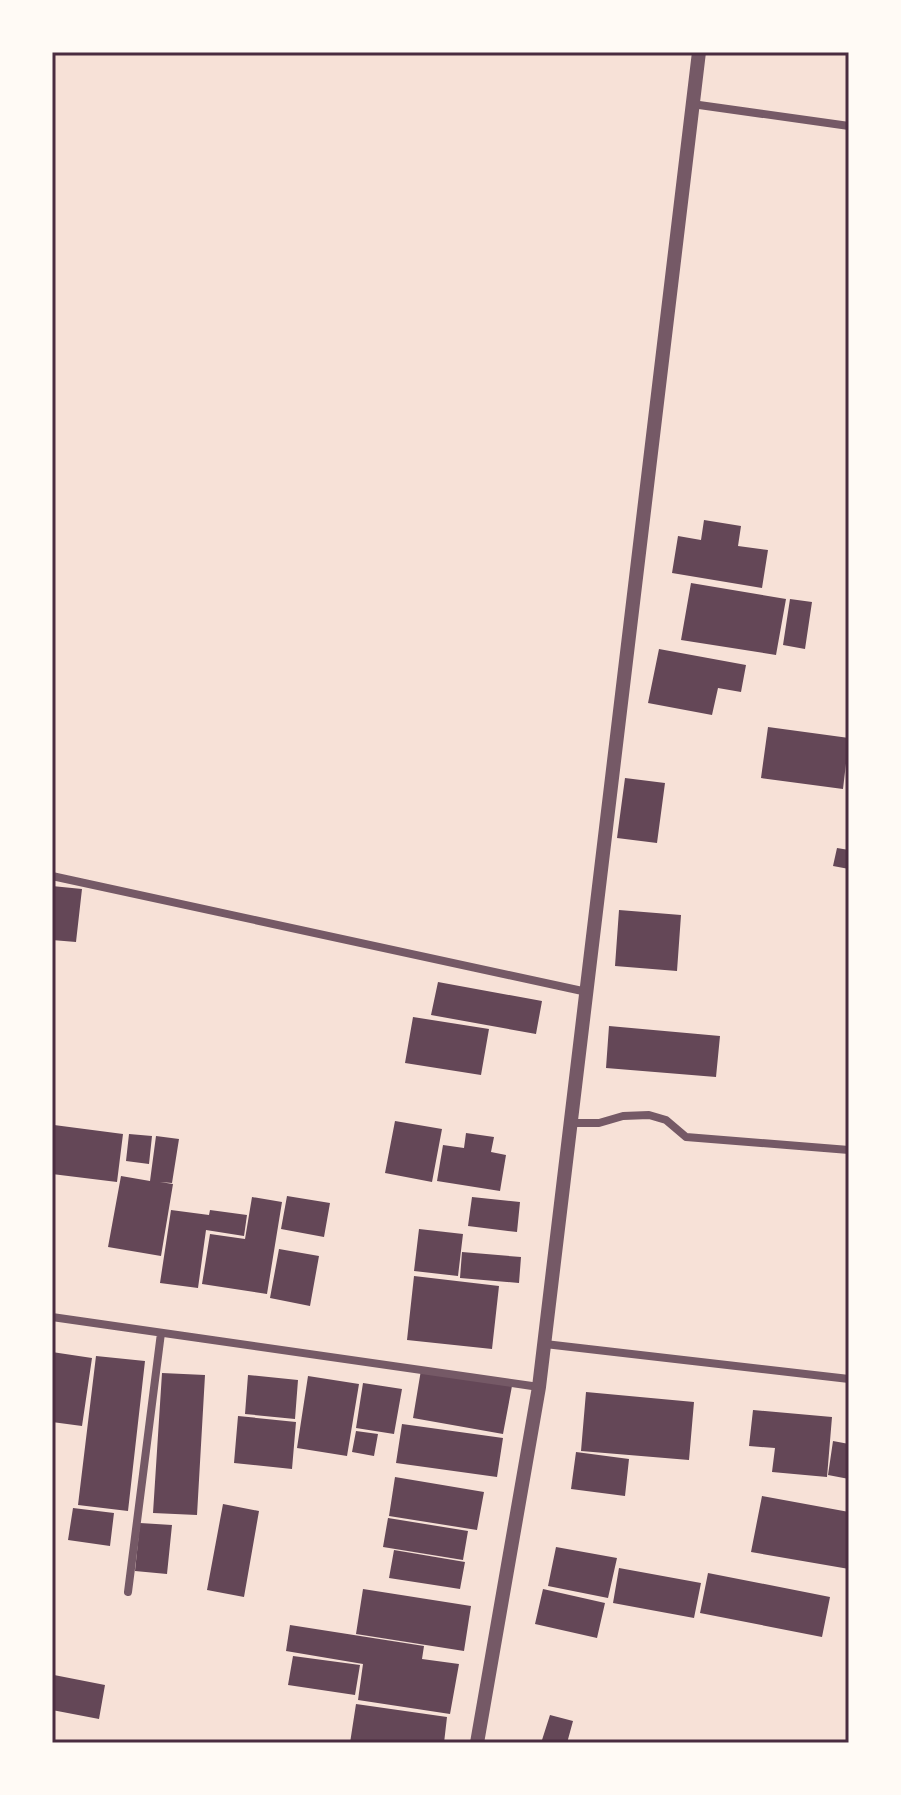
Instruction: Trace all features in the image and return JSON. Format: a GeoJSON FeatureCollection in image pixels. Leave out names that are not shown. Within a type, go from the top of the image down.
{"type":"FeatureCollection","features":[{"type":"Feature","properties":{"kind":"street"},"geometry":{"type":"LineString","coordinates":[[477,1743],[545,1344],[699,52]]}},
{"type":"Feature","properties":{"kind":"street"},"geometry":{"type":"LineString","coordinates":[[692,104],[849,126]]}},
{"type":"Feature","properties":{"kind":"street"},"geometry":{"type":"LineString","coordinates":[[52,876],[587,992]]}},
{"type":"Feature","properties":{"kind":"street"},"geometry":{"type":"LineString","coordinates":[[572,1123],[599,1123],[649,1115],[666,1120],[686,1137],[849,1150]]}},
{"type":"Feature","properties":{"kind":"street"},"geometry":{"type":"LineString","coordinates":[[52,1317],[539,1387]]}},
{"type":"Feature","properties":{"kind":"street"},"geometry":{"type":"LineString","coordinates":[[128,1592],[161,1333]]}},
{"type":"Feature","properties":{"kind":"street"},"geometry":{"type":"LineString","coordinates":[[545,1344],[849,1379]]}},
{"type":"Feature","properties":{"kind":"building"},"geometry":{"type":"Polygon","coordinates":[[[704,520],[741,526],[738,546],[768,550],[762,588],[672,573],[678,536],[701,540],[704,520]]]}},
{"type":"Feature","properties":{"kind":"building"},"geometry":{"type":"Polygon","coordinates":[[[691,583],[786,599],[776,655],[681,640],[691,583]]]}},
{"type":"Feature","properties":{"kind":"building"},"geometry":{"type":"Polygon","coordinates":[[[790,599],[812,602],[805,649],[783,645],[790,599]]]}},
{"type":"Feature","properties":{"kind":"building"},"geometry":{"type":"Polygon","coordinates":[[[659,649],[746,665],[741,692],[718,688],[712,715],[648,703],[659,649]]]}},
{"type":"Feature","properties":{"kind":"building"},"geometry":{"type":"Polygon","coordinates":[[[768,727],[849,738],[843,789],[761,778],[768,727]]]}},
{"type":"Feature","properties":{"kind":"building"},"geometry":{"type":"Polygon","coordinates":[[[625,778],[665,783],[657,843],[617,838],[625,778]]]}},
{"type":"Feature","properties":{"kind":"building"},"geometry":{"type":"Polygon","coordinates":[[[837,848],[849,850],[849,869],[833,866],[837,848]]]}},
{"type":"Feature","properties":{"kind":"building"},"geometry":{"type":"Polygon","coordinates":[[[52,886],[82,889],[76,942],[52,940],[52,886]]]}},
{"type":"Feature","properties":{"kind":"building"},"geometry":{"type":"Polygon","coordinates":[[[619,910],[681,915],[677,971],[615,966],[619,910]]]}},
{"type":"Feature","properties":{"kind":"building"},"geometry":{"type":"Polygon","coordinates":[[[438,982],[542,1001],[536,1034],[431,1015],[438,982]]]}},
{"type":"Feature","properties":{"kind":"building"},"geometry":{"type":"Polygon","coordinates":[[[413,1017],[489,1029],[481,1075],[405,1063],[413,1017]]]}},
{"type":"Feature","properties":{"kind":"building"},"geometry":{"type":"Polygon","coordinates":[[[609,1026],[720,1036],[716,1077],[606,1068],[609,1026]]]}},
{"type":"Feature","properties":{"kind":"building"},"geometry":{"type":"Polygon","coordinates":[[[395,1121],[442,1129],[432,1182],[385,1173],[395,1121]]]}},
{"type":"Feature","properties":{"kind":"building"},"geometry":{"type":"Polygon","coordinates":[[[54,1125],[123,1134],[117,1182],[52,1174],[54,1125]]]}},
{"type":"Feature","properties":{"kind":"building"},"geometry":{"type":"Polygon","coordinates":[[[466,1133],[494,1137],[491,1152],[506,1155],[500,1191],[437,1181],[443,1145],[464,1148],[466,1133]]]}},
{"type":"Feature","properties":{"kind":"building"},"geometry":{"type":"Polygon","coordinates":[[[129,1134],[152,1136],[149,1164],[126,1161],[129,1134]]]}},
{"type":"Feature","properties":{"kind":"building"},"geometry":{"type":"Polygon","coordinates":[[[156,1136],[179,1139],[172,1183],[160,1182],[173,1184],[161,1256],[108,1247],[121,1176],[150,1181],[156,1136]]]}},
{"type":"Feature","properties":{"kind":"building"},"geometry":{"type":"Polygon","coordinates":[[[287,1196],[330,1203],[324,1237],[281,1229],[287,1196]]]}},
{"type":"Feature","properties":{"kind":"building"},"geometry":{"type":"Polygon","coordinates":[[[252,1197],[282,1202],[267,1294],[202,1284],[210,1234],[245,1239],[252,1197]]]}},
{"type":"Feature","properties":{"kind":"building"},"geometry":{"type":"Polygon","coordinates":[[[472,1197],[520,1202],[517,1232],[468,1226],[472,1197]]]}},
{"type":"Feature","properties":{"kind":"building"},"geometry":{"type":"Polygon","coordinates":[[[171,1210],[209,1215],[210,1210],[247,1215],[244,1236],[206,1230],[198,1288],[160,1283],[171,1210]]]}},
{"type":"Feature","properties":{"kind":"building"},"geometry":{"type":"Polygon","coordinates":[[[419,1229],[463,1234],[458,1276],[414,1271],[419,1229]]]}},
{"type":"Feature","properties":{"kind":"building"},"geometry":{"type":"Polygon","coordinates":[[[279,1249],[319,1256],[310,1306],[270,1298],[279,1249]]]}},
{"type":"Feature","properties":{"kind":"building"},"geometry":{"type":"Polygon","coordinates":[[[462,1252],[521,1257],[519,1283],[460,1278],[462,1252]]]}},
{"type":"Feature","properties":{"kind":"building"},"geometry":{"type":"Polygon","coordinates":[[[414,1276],[499,1286],[492,1349],[407,1340],[414,1276]]]}},
{"type":"Feature","properties":{"kind":"building"},"geometry":{"type":"Polygon","coordinates":[[[52,1352],[92,1358],[82,1426],[52,1422],[52,1352]]]}},
{"type":"Feature","properties":{"kind":"building"},"geometry":{"type":"Polygon","coordinates":[[[96,1356],[145,1361],[128,1511],[78,1505],[96,1356]]]}},
{"type":"Feature","properties":{"kind":"building"},"geometry":{"type":"Polygon","coordinates":[[[421,1370],[512,1386],[503,1434],[413,1418],[421,1370]]]}},
{"type":"Feature","properties":{"kind":"building"},"geometry":{"type":"Polygon","coordinates":[[[162,1373],[205,1375],[197,1515],[153,1513],[162,1373]]]}},
{"type":"Feature","properties":{"kind":"building"},"geometry":{"type":"Polygon","coordinates":[[[248,1375],[298,1380],[295,1419],[245,1414],[248,1375]]]}},
{"type":"Feature","properties":{"kind":"building"},"geometry":{"type":"Polygon","coordinates":[[[308,1376],[359,1384],[347,1456],[297,1448],[308,1376]]]}},
{"type":"Feature","properties":{"kind":"building"},"geometry":{"type":"Polygon","coordinates":[[[363,1383],[402,1389],[394,1434],[356,1428],[363,1383]]]}},
{"type":"Feature","properties":{"kind":"building"},"geometry":{"type":"Polygon","coordinates":[[[586,1392],[694,1402],[689,1460],[581,1451],[586,1392]]]}},
{"type":"Feature","properties":{"kind":"building"},"geometry":{"type":"Polygon","coordinates":[[[753,1410],[832,1417],[827,1477],[772,1472],[775,1448],[749,1446],[753,1410]]]}},
{"type":"Feature","properties":{"kind":"building"},"geometry":{"type":"Polygon","coordinates":[[[238,1416],[296,1422],[292,1469],[234,1463],[238,1416]]]}},
{"type":"Feature","properties":{"kind":"building"},"geometry":{"type":"Polygon","coordinates":[[[402,1424],[503,1438],[497,1477],[396,1463],[402,1424]]]}},
{"type":"Feature","properties":{"kind":"building"},"geometry":{"type":"Polygon","coordinates":[[[356,1431],[378,1434],[374,1456],[352,1452],[356,1431]]]}},
{"type":"Feature","properties":{"kind":"building"},"geometry":{"type":"Polygon","coordinates":[[[833,1441],[849,1444],[849,1479],[828,1475],[833,1441]]]}},
{"type":"Feature","properties":{"kind":"building"},"geometry":{"type":"Polygon","coordinates":[[[576,1452],[629,1459],[625,1496],[571,1489],[576,1452]]]}},
{"type":"Feature","properties":{"kind":"building"},"geometry":{"type":"Polygon","coordinates":[[[395,1477],[484,1492],[477,1530],[389,1516],[395,1477]]]}},
{"type":"Feature","properties":{"kind":"building"},"geometry":{"type":"Polygon","coordinates":[[[762,1496],[849,1512],[849,1569],[751,1552],[762,1496]]]}},
{"type":"Feature","properties":{"kind":"building"},"geometry":{"type":"Polygon","coordinates":[[[223,1504],[259,1511],[244,1597],[207,1590],[223,1504]]]}},
{"type":"Feature","properties":{"kind":"building"},"geometry":{"type":"Polygon","coordinates":[[[73,1508],[114,1513],[110,1546],[68,1540],[73,1508]]]}},
{"type":"Feature","properties":{"kind":"building"},"geometry":{"type":"Polygon","coordinates":[[[388,1518],[468,1531],[463,1560],[383,1547],[388,1518]]]}},
{"type":"Feature","properties":{"kind":"building"},"geometry":{"type":"Polygon","coordinates":[[[140,1523],[172,1525],[167,1574],[135,1571],[140,1523]]]}},
{"type":"Feature","properties":{"kind":"building"},"geometry":{"type":"Polygon","coordinates":[[[556,1547],[617,1558],[608,1598],[548,1586],[556,1547]]]}},
{"type":"Feature","properties":{"kind":"building"},"geometry":{"type":"Polygon","coordinates":[[[394,1550],[465,1562],[460,1589],[389,1578],[394,1550]]]}},
{"type":"Feature","properties":{"kind":"building"},"geometry":{"type":"Polygon","coordinates":[[[619,1568],[701,1583],[694,1618],[613,1603],[619,1568]]]}},
{"type":"Feature","properties":{"kind":"building"},"geometry":{"type":"Polygon","coordinates":[[[708,1573],[830,1597],[822,1637],[700,1613],[708,1573]]]}},
{"type":"Feature","properties":{"kind":"building"},"geometry":{"type":"Polygon","coordinates":[[[363,1589],[471,1606],[464,1651],[356,1634],[363,1589]]]}},
{"type":"Feature","properties":{"kind":"building"},"geometry":{"type":"Polygon","coordinates":[[[543,1589],[605,1603],[597,1638],[535,1624],[543,1589]]]}},
{"type":"Feature","properties":{"kind":"building"},"geometry":{"type":"Polygon","coordinates":[[[290,1625],[424,1646],[422,1659],[459,1664],[450,1714],[358,1700],[363,1664],[286,1651],[290,1625]]]}},
{"type":"Feature","properties":{"kind":"building"},"geometry":{"type":"Polygon","coordinates":[[[293,1656],[360,1665],[355,1695],[288,1685],[293,1656]]]}},
{"type":"Feature","properties":{"kind":"building"},"geometry":{"type":"Polygon","coordinates":[[[54,1675],[105,1685],[99,1719],[52,1710],[54,1675]]]}},
{"type":"Feature","properties":{"kind":"building"},"geometry":{"type":"Polygon","coordinates":[[[356,1704],[447,1717],[444,1743],[350,1743],[356,1704]]]}},
{"type":"Feature","properties":{"kind":"building"},"geometry":{"type":"Polygon","coordinates":[[[550,1715],[573,1721],[567,1743],[542,1740],[550,1715]]]}}]}
